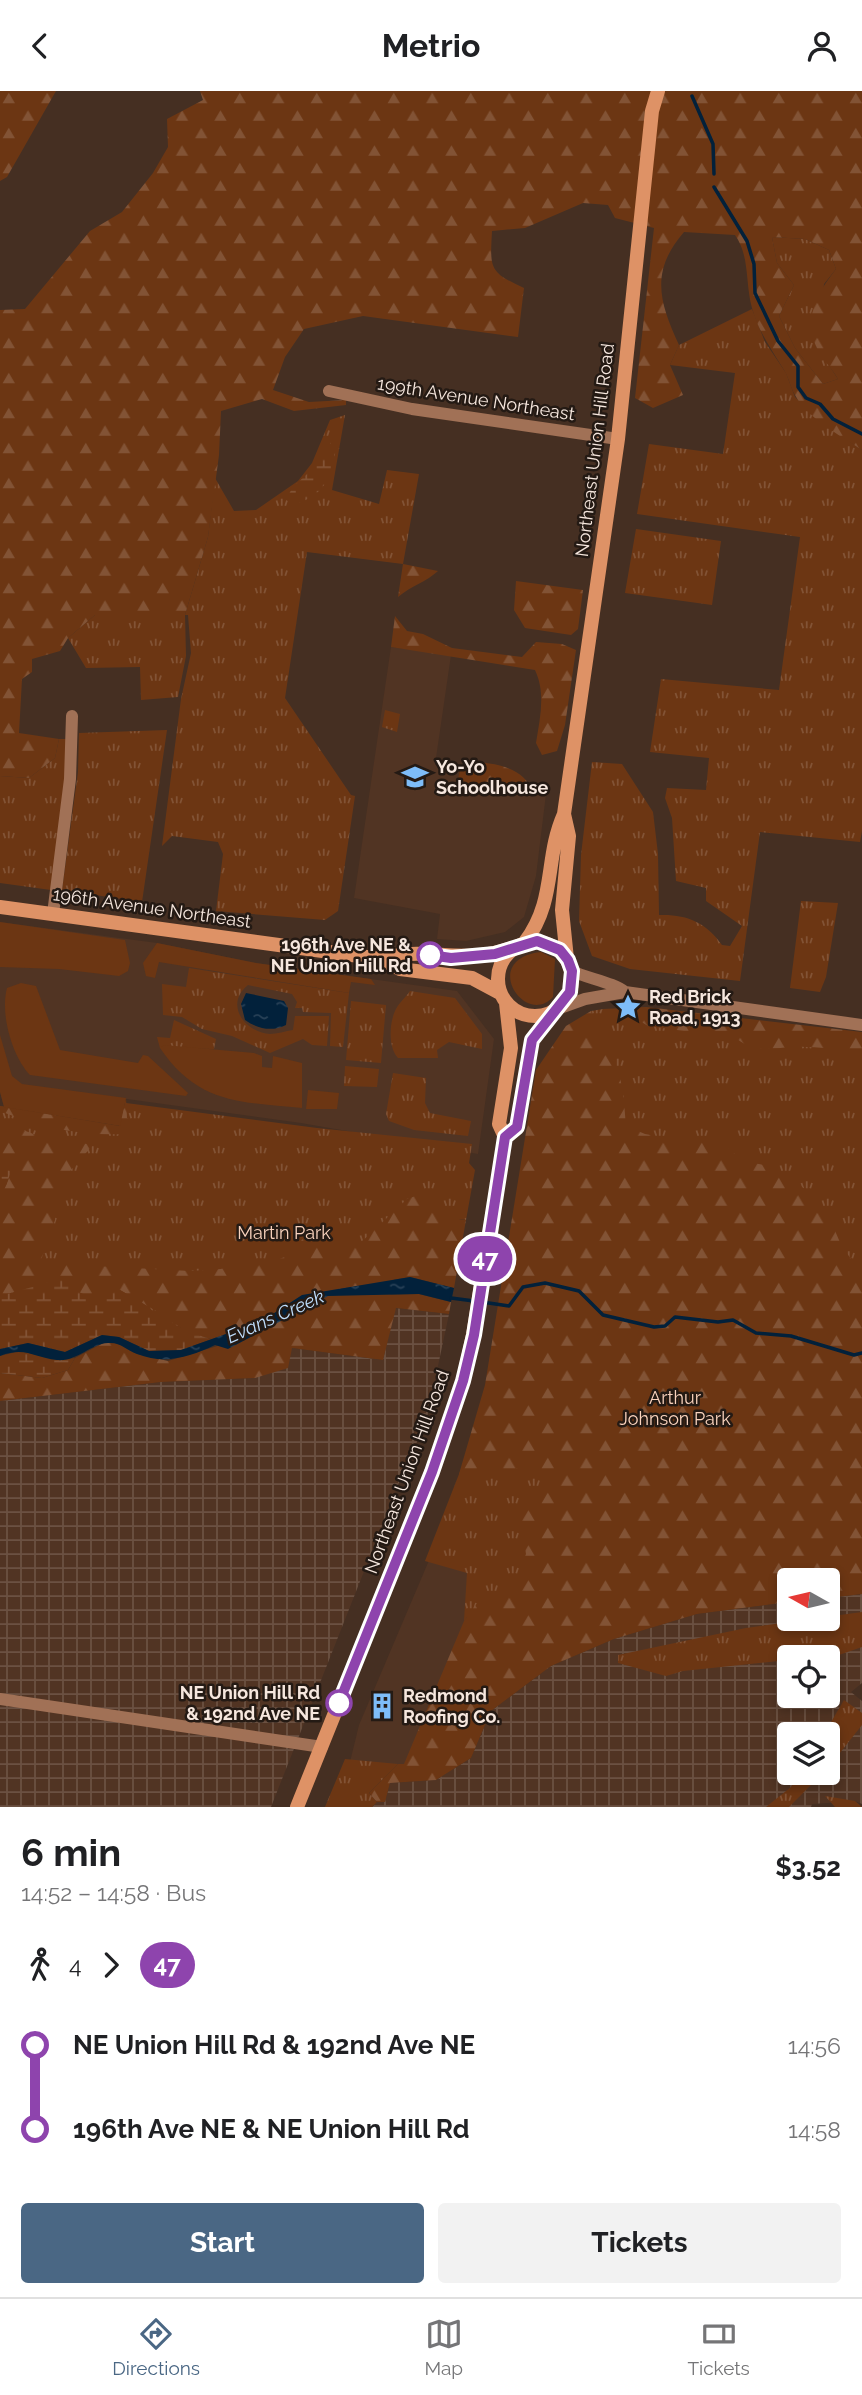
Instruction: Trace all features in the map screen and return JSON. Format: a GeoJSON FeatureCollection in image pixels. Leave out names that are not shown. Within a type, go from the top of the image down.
{"type":"FeatureCollection","features":[{"type":"Feature","properties":{"kind":"street","name":"Northeast Union Hill Road"},"geometry":{"type":"LineString","coordinates":[[521,944],[544,911],[555,835],[565,814],[618,439],[652,111],[658,91]]}},
{"type":"Feature","properties":{"kind":"street","name":"199th Avenue Northeast"},"geometry":{"type":"LineString","coordinates":[[329,391],[412,409],[618,439]]}},
{"type":"Feature","properties":{"kind":"street"},"geometry":{"type":"LineString","coordinates":[[53,914],[71,779],[72,716]]}},
{"type":"Feature","properties":{"kind":"street","name":"Northeast Union Hill Road"},"geometry":{"type":"LineString","coordinates":[[565,814],[569,837],[562,911],[570,965]]}},
{"type":"Feature","properties":{"kind":"street","name":"196th Avenue Northeast"},"geometry":{"type":"LineString","coordinates":[[0,907],[382,959],[400,969],[472,978],[503,998]]}},
{"type":"Feature","properties":{"kind":"street"},"geometry":{"type":"LineString","coordinates":[[625,992],[618,986],[599,983],[570,965],[550,944],[521,944],[501,961],[497,982],[503,998],[528,1016],[555,1011],[584,999],[625,992],[862,1025]]}},
{"type":"Feature","properties":{"kind":"street","name":"196th Avenue Northeast"},"geometry":{"type":"LineString","coordinates":[[382,959],[402,952],[451,958],[495,954],[521,944]]}},
{"type":"Feature","properties":{"kind":"street"},"geometry":{"type":"LineString","coordinates":[[555,1011],[570,992],[570,965]]}},
{"type":"Feature","properties":{"kind":"street","name":"Northeast Union Hill Road"},"geometry":{"type":"LineString","coordinates":[[297,1807],[446,1435],[474,1335],[505,1137],[499,1124],[511,1048],[503,998]]}},
{"type":"Feature","properties":{"kind":"street","name":"Northeast Union Hill Road"},"geometry":{"type":"LineString","coordinates":[[505,1137],[517,1127],[532,1040],[555,1011]]}},
{"type":"Feature","properties":{"kind":"street"},"geometry":{"type":"LineString","coordinates":[[0,1699],[321,1747]]}},
{"type":"Feature","properties":{"kind":"shaded area"},"geometry":{"type":"Polygon","coordinates":[[[391,647],[451,655],[435,765],[460,769],[458,785],[546,794],[536,876],[524,917],[505,932],[466,941],[437,939],[440,914],[354,898],[391,647]]]}},
{"type":"Feature","properties":{"kind":"shaded area"},"geometry":{"type":"Polygon","coordinates":[[[0,922],[157,943],[256,963],[457,991],[494,1039],[478,1154],[301,1123],[127,1099],[4,1107],[0,1092],[0,922]]]}},
{"type":"Feature","properties":{"kind":"shaded area"},"geometry":{"type":"Polygon","coordinates":[[[395,1308],[449,1314],[426,1422],[402,1475],[271,1807],[0,1807],[0,1401],[161,1382],[255,1378],[292,1348],[383,1360],[395,1308]]]}},
{"type":"Feature","properties":{"kind":"shaded area"},"geometry":{"type":"Polygon","coordinates":[[[430,1558],[470,1571],[467,1619],[406,1765],[350,1762],[359,1725],[430,1558]]]}},
{"type":"Feature","properties":{"kind":"shaded area"},"geometry":{"type":"Polygon","coordinates":[[[862,1594],[862,1683],[851,1692],[862,1701],[862,1804],[855,1801],[812,1804],[811,1807],[372,1807],[377,1802],[385,1802],[390,1783],[436,1780],[471,1758],[491,1711],[551,1666],[614,1639],[697,1614],[777,1604],[777,1631],[840,1631],[840,1597],[862,1594]]]}},
{"type":"Feature","properties":{"kind":"green space"},"geometry":{"type":"Polygon","coordinates":[[[0,91],[56,91],[7,177],[0,181],[0,91]]]}},
{"type":"Feature","properties":{"kind":"green space"},"geometry":{"type":"Polygon","coordinates":[[[200,91],[862,91],[862,450],[816,419],[795,395],[786,373],[758,325],[750,298],[743,252],[735,235],[684,232],[666,260],[661,287],[663,301],[679,345],[670,365],[683,395],[653,408],[635,398],[654,228],[615,218],[608,205],[583,203],[525,228],[492,231],[491,254],[494,268],[504,278],[524,288],[518,337],[363,316],[304,329],[285,357],[273,390],[309,402],[346,400],[346,405],[294,411],[262,399],[221,411],[219,455],[208,537],[185,615],[95,615],[68,638],[60,651],[32,659],[32,672],[22,679],[19,733],[59,739],[55,758],[29,778],[0,776],[0,310],[25,309],[90,231],[122,212],[153,173],[168,147],[167,119],[203,100],[200,91]],[[772,237],[777,263],[794,285],[779,316],[795,348],[823,384],[838,379],[816,346],[812,335],[812,315],[818,296],[836,269],[829,250],[805,239],[772,237]]]}},
{"type":"Feature","properties":{"kind":"green space"},"geometry":{"type":"Polygon","coordinates":[[[772,237],[805,239],[829,250],[836,269],[824,284],[816,346],[838,379],[823,384],[795,348],[779,316],[794,285],[777,263],[772,237]]]}},
{"type":"Feature","properties":{"kind":"green space"},"geometry":{"type":"Polygon","coordinates":[[[752,309],[765,342],[786,373],[795,397],[818,420],[862,450],[862,831],[860,842],[760,832],[740,981],[630,969],[592,956],[579,921],[581,855],[592,762],[622,764],[653,812],[658,854],[659,915],[678,916],[695,921],[709,930],[722,945],[730,946],[742,926],[706,901],[706,888],[676,881],[672,818],[665,798],[667,788],[706,790],[709,758],[650,752],[661,679],[779,690],[800,537],[637,514],[649,444],[723,454],[735,373],[670,365],[679,345],[752,309]]]}},
{"type":"Feature","properties":{"kind":"green space"},"geometry":{"type":"Polygon","coordinates":[[[345,415],[332,490],[379,504],[387,470],[419,474],[403,564],[307,552],[285,698],[351,795],[355,796],[338,911],[325,920],[216,911],[223,854],[218,842],[172,836],[162,846],[181,699],[191,653],[188,615],[185,615],[208,537],[215,478],[234,511],[256,510],[298,481],[312,463],[330,420],[345,415]]]}},
{"type":"Feature","properties":{"kind":"green space"},"geometry":{"type":"Polygon","coordinates":[[[333,439],[337,445],[325,484],[313,496],[292,505],[286,499],[293,487],[319,463],[333,439]]]}},
{"type":"Feature","properties":{"kind":"green space"},"geometry":{"type":"Polygon","coordinates":[[[636,529],[721,541],[712,605],[625,593],[636,529]]]}},
{"type":"Feature","properties":{"kind":"green space"},"geometry":{"type":"Polygon","coordinates":[[[403,564],[438,571],[398,597],[403,564]]]}},
{"type":"Feature","properties":{"kind":"green space"},"geometry":{"type":"Polygon","coordinates":[[[516,581],[583,590],[578,629],[571,635],[525,628],[514,610],[516,581]]]}},
{"type":"Feature","properties":{"kind":"green space"},"geometry":{"type":"Polygon","coordinates":[[[95,615],[185,615],[186,656],[178,697],[141,700],[140,667],[86,668],[68,638],[95,615]]]}},
{"type":"Feature","properties":{"kind":"green space"},"geometry":{"type":"Polygon","coordinates":[[[395,616],[407,631],[423,634],[452,648],[522,657],[536,642],[562,644],[576,650],[565,725],[557,751],[542,755],[536,743],[541,697],[535,670],[391,647],[395,616]]]}},
{"type":"Feature","properties":{"kind":"green space"},"geometry":{"type":"Polygon","coordinates":[[[385,710],[400,714],[397,732],[382,727],[385,710]]]}},
{"type":"Feature","properties":{"kind":"green space"},"geometry":{"type":"Polygon","coordinates":[[[167,730],[142,902],[62,890],[78,772],[79,733],[167,730]]]}},
{"type":"Feature","properties":{"kind":"green space"},"geometry":{"type":"Polygon","coordinates":[[[59,739],[67,739],[65,784],[51,890],[0,883],[0,776],[29,778],[55,758],[59,739]]]}},
{"type":"Feature","properties":{"kind":"green space"},"geometry":{"type":"Polygon","coordinates":[[[469,762],[498,765],[516,772],[529,784],[533,793],[457,785],[460,769],[469,762]]]}},
{"type":"Feature","properties":{"kind":"green space"},"geometry":{"type":"Polygon","coordinates":[[[801,901],[838,903],[826,977],[820,992],[790,988],[801,901]]]}},
{"type":"Feature","properties":{"kind":"green space"},"geometry":{"type":"Polygon","coordinates":[[[0,922],[125,940],[130,963],[128,971],[119,976],[59,969],[0,967],[0,922]]]}},
{"type":"Feature","properties":{"kind":"green space"},"geometry":{"type":"Polygon","coordinates":[[[157,943],[256,963],[371,979],[375,985],[351,982],[349,993],[159,962],[155,978],[146,976],[143,963],[157,943]]]}},
{"type":"Feature","properties":{"kind":"green space"},"geometry":{"type":"Polygon","coordinates":[[[541,952],[555,959],[553,997],[542,1004],[531,1004],[513,989],[510,977],[513,966],[523,957],[541,952]]]}},
{"type":"Feature","properties":{"kind":"green space"},"geometry":{"type":"Polygon","coordinates":[[[189,968],[349,993],[343,1047],[330,1046],[331,1013],[303,1012],[302,1008],[295,1008],[297,1002],[292,994],[248,985],[238,1000],[240,1016],[245,1023],[261,1032],[276,1034],[293,1030],[295,1016],[329,1016],[327,1046],[312,1045],[303,1039],[270,1053],[232,1036],[202,1029],[182,1017],[163,1015],[162,984],[186,987],[189,968]]]}},
{"type":"Feature","properties":{"kind":"green space"},"geometry":{"type":"Polygon","coordinates":[[[21,983],[36,986],[60,1050],[138,1063],[143,1055],[148,1056],[188,1093],[186,1096],[30,1075],[13,1046],[6,1022],[7,988],[21,983]]]}},
{"type":"Feature","properties":{"kind":"green space"},"geometry":{"type":"Polygon","coordinates":[[[410,991],[455,998],[482,1034],[482,1049],[449,1042],[437,1050],[438,1058],[398,1058],[391,1042],[392,1021],[397,1007],[410,991]]]}},
{"type":"Feature","properties":{"kind":"green space"},"geometry":{"type":"Polygon","coordinates":[[[351,1001],[386,1005],[381,1063],[346,1060],[351,1001]]]}},
{"type":"Feature","properties":{"kind":"green space"},"geometry":{"type":"Polygon","coordinates":[[[646,1007],[862,1032],[862,1052],[814,1047],[758,1048],[749,1046],[730,1033],[720,1036],[648,1026],[627,1013],[606,1018],[603,1009],[646,1007]]]}},
{"type":"Feature","properties":{"kind":"green space","name":"Arthur Johnson Park"},"geometry":{"type":"Polygon","coordinates":[[[646,1009],[862,1038],[862,1573],[840,1575],[840,1568],[777,1568],[777,1582],[467,1617],[464,1621],[467,1573],[425,1561],[488,1400],[591,1011],[646,1009]]]}},
{"type":"Feature","properties":{"kind":"green space","name":"Arthur Johnson Park"},"geometry":{"type":"Polygon","coordinates":[[[591,1011],[594,1021],[592,1031],[610,1052],[619,1074],[626,1126],[645,1134],[668,1138],[721,1141],[743,1161],[770,1166],[800,1185],[826,1210],[842,1247],[855,1264],[862,1264],[862,1594],[840,1597],[840,1568],[777,1568],[777,1604],[697,1614],[614,1639],[551,1666],[491,1711],[471,1758],[436,1780],[390,1783],[385,1802],[377,1802],[369,1793],[398,1764],[404,1764],[464,1621],[481,1598],[511,1590],[526,1554],[520,1519],[543,1485],[540,1464],[474,1477],[459,1474],[485,1385],[536,1070],[566,1026],[591,1011]]]}},
{"type":"Feature","properties":{"kind":"green space"},"geometry":{"type":"Polygon","coordinates":[[[174,1020],[216,1039],[214,1049],[160,1048],[157,1037],[170,1038],[174,1020]]]}},
{"type":"Feature","properties":{"kind":"green space"},"geometry":{"type":"Polygon","coordinates":[[[0,1035],[12,1076],[22,1084],[126,1098],[120,1126],[4,1107],[0,1092],[0,1035]]]}},
{"type":"Feature","properties":{"kind":"green space"},"geometry":{"type":"Polygon","coordinates":[[[164,1045],[254,1053],[262,1056],[262,1067],[272,1068],[273,1056],[302,1063],[302,1108],[240,1101],[205,1090],[174,1066],[160,1048],[164,1045]]]}},
{"type":"Feature","properties":{"kind":"green space"},"geometry":{"type":"Polygon","coordinates":[[[345,1066],[379,1069],[377,1087],[344,1086],[345,1066]]]}},
{"type":"Feature","properties":{"kind":"green space"},"geometry":{"type":"Polygon","coordinates":[[[393,1073],[426,1078],[425,1103],[430,1113],[471,1121],[468,1136],[414,1130],[389,1121],[386,1114],[393,1073]]]}},
{"type":"Feature","properties":{"kind":"green space"},"geometry":{"type":"Polygon","coordinates":[[[308,1090],[339,1093],[337,1109],[306,1109],[308,1090]]]}},
{"type":"Feature","properties":{"kind":"green space"},"geometry":{"type":"Polygon","coordinates":[[[126,1098],[127,1118],[138,1124],[138,1133],[68,1131],[0,1111],[0,1106],[119,1126],[126,1098]]]}},
{"type":"Feature","properties":{"kind":"green space","name":"Martin Park"},"geometry":{"type":"Polygon","coordinates":[[[126,1103],[317,1128],[472,1144],[469,1163],[475,1170],[466,1220],[460,1219],[394,1279],[376,1355],[0,1301],[0,1106],[119,1126],[126,1103]]]}},
{"type":"Feature","properties":{"kind":"green space"},"geometry":{"type":"Polygon","coordinates":[[[0,1121],[36,1135],[93,1145],[57,1186],[55,1220],[40,1263],[190,1271],[221,1269],[244,1261],[275,1261],[289,1255],[307,1234],[322,1232],[332,1245],[356,1247],[407,1199],[427,1192],[443,1201],[450,1218],[466,1220],[454,1288],[410,1277],[302,1295],[262,1321],[212,1339],[189,1334],[120,1290],[103,1296],[89,1296],[75,1290],[61,1279],[0,1296],[0,1201],[11,1173],[0,1162],[0,1121]]]}},
{"type":"Feature","properties":{"kind":"green space"},"geometry":{"type":"Polygon","coordinates":[[[0,1162],[11,1172],[0,1201],[0,1162]]]}},
{"type":"Feature","properties":{"kind":"green space"},"geometry":{"type":"Polygon","coordinates":[[[61,1279],[75,1290],[89,1295],[103,1295],[120,1290],[176,1325],[212,1339],[181,1350],[149,1351],[119,1337],[102,1335],[65,1352],[28,1343],[0,1349],[0,1296],[61,1279]]]}},
{"type":"Feature","properties":{"kind":"green space"},"geometry":{"type":"Polygon","coordinates":[[[419,1294],[451,1302],[449,1314],[396,1308],[383,1360],[292,1348],[288,1368],[255,1378],[161,1382],[0,1401],[0,1373],[42,1378],[68,1370],[75,1358],[103,1343],[118,1343],[137,1354],[168,1361],[260,1333],[284,1317],[328,1296],[419,1294]]]}},
{"type":"Feature","properties":{"kind":"green space"},"geometry":{"type":"Polygon","coordinates":[[[20,1351],[58,1360],[75,1358],[68,1370],[42,1378],[0,1373],[0,1356],[20,1351]]]}},
{"type":"Feature","properties":{"kind":"green space"},"geometry":{"type":"Polygon","coordinates":[[[862,1612],[862,1647],[840,1655],[840,1645],[777,1645],[777,1661],[683,1671],[666,1676],[618,1663],[618,1655],[746,1628],[777,1624],[777,1631],[840,1631],[840,1615],[862,1612]]]}},
{"type":"Feature","properties":{"kind":"green space"},"geometry":{"type":"Polygon","coordinates":[[[844,1700],[862,1713],[862,1725],[840,1753],[840,1722],[831,1722],[844,1700]]]}},
{"type":"Feature","properties":{"kind":"green space"},"geometry":{"type":"Polygon","coordinates":[[[345,1759],[398,1764],[369,1793],[377,1802],[372,1807],[325,1807],[345,1759]]]}},
{"type":"Feature","properties":{"kind":"green space"},"geometry":{"type":"Polygon","coordinates":[[[811,1785],[789,1807],[766,1807],[791,1787],[811,1785]]]}},
{"type":"Feature","properties":{"kind":"green space"},"geometry":{"type":"Polygon","coordinates":[[[825,1796],[855,1801],[862,1807],[835,1807],[825,1796]]]}},
{"type":"Feature","properties":{"kind":"water"},"geometry":{"type":"Polygon","coordinates":[[[246,993],[284,1001],[288,1008],[286,1025],[265,1028],[245,1020],[241,1004],[246,993]]]}},
{"type":"Feature","properties":{"kind":"water"},"geometry":{"type":"Polygon","coordinates":[[[410,1277],[454,1288],[451,1302],[419,1294],[328,1296],[228,1349],[215,1345],[177,1358],[147,1357],[113,1343],[95,1346],[64,1360],[23,1352],[0,1356],[0,1349],[28,1343],[65,1352],[102,1335],[119,1337],[149,1351],[181,1350],[262,1321],[302,1295],[410,1277]]]}},
{"type":"Feature","properties":{"kind":"waterway"},"geometry":{"type":"LineString","coordinates":[[692,96],[713,144],[714,174]]}},
{"type":"Feature","properties":{"kind":"waterway"},"geometry":{"type":"LineString","coordinates":[[714,187],[747,241],[754,264],[755,293],[778,341],[798,366],[798,387],[806,398],[820,404],[833,419],[862,434]]}},
{"type":"Feature","properties":{"kind":"waterway","name":"Evans Creek"},"geometry":{"type":"LineString","coordinates":[[482,1302],[509,1306],[523,1287],[545,1283],[579,1291],[603,1315],[654,1327],[665,1326],[675,1317],[718,1322],[733,1320],[756,1333],[791,1336],[854,1355],[862,1353]]}},
{"type":"Feature","properties":{"kind":"waterway","name":"Evans Creek"},"geometry":{"type":"LineString","coordinates":[[451,1298],[474,1301]]}},
{"type":"Feature","properties":{"kind":"bus line","name":"47"},"geometry":{"type":"LineString","coordinates":[[339,1703],[432,1472],[463,1381],[474,1335],[505,1137],[517,1127],[532,1040],[552,1013],[565,1002],[572,981],[568,960],[560,950],[537,941],[525,942],[495,954],[451,958],[430,955]]}},
{"type":"Feature","properties":{"kind":"place","name":"Yo-Yo Schoolhouse"},"geometry":{"type":"Point","coordinates":[415,777]}},
{"type":"Feature","properties":{"kind":"place","name":"196th Ave NE & NE Union Hill Rd"},"geometry":{"type":"Point","coordinates":[430,955]}},
{"type":"Feature","properties":{"kind":"place","name":"Red Brick Road, 1913"},"geometry":{"type":"Point","coordinates":[628,1007]}},
{"type":"Feature","properties":{"kind":"place","name":"NE Union Hill Rd & 192nd Ave NE"},"geometry":{"type":"Point","coordinates":[339,1703]}},
{"type":"Feature","properties":{"kind":"place","name":"Redmond Roofing Co."},"geometry":{"type":"Point","coordinates":[382,1706]}}]}
